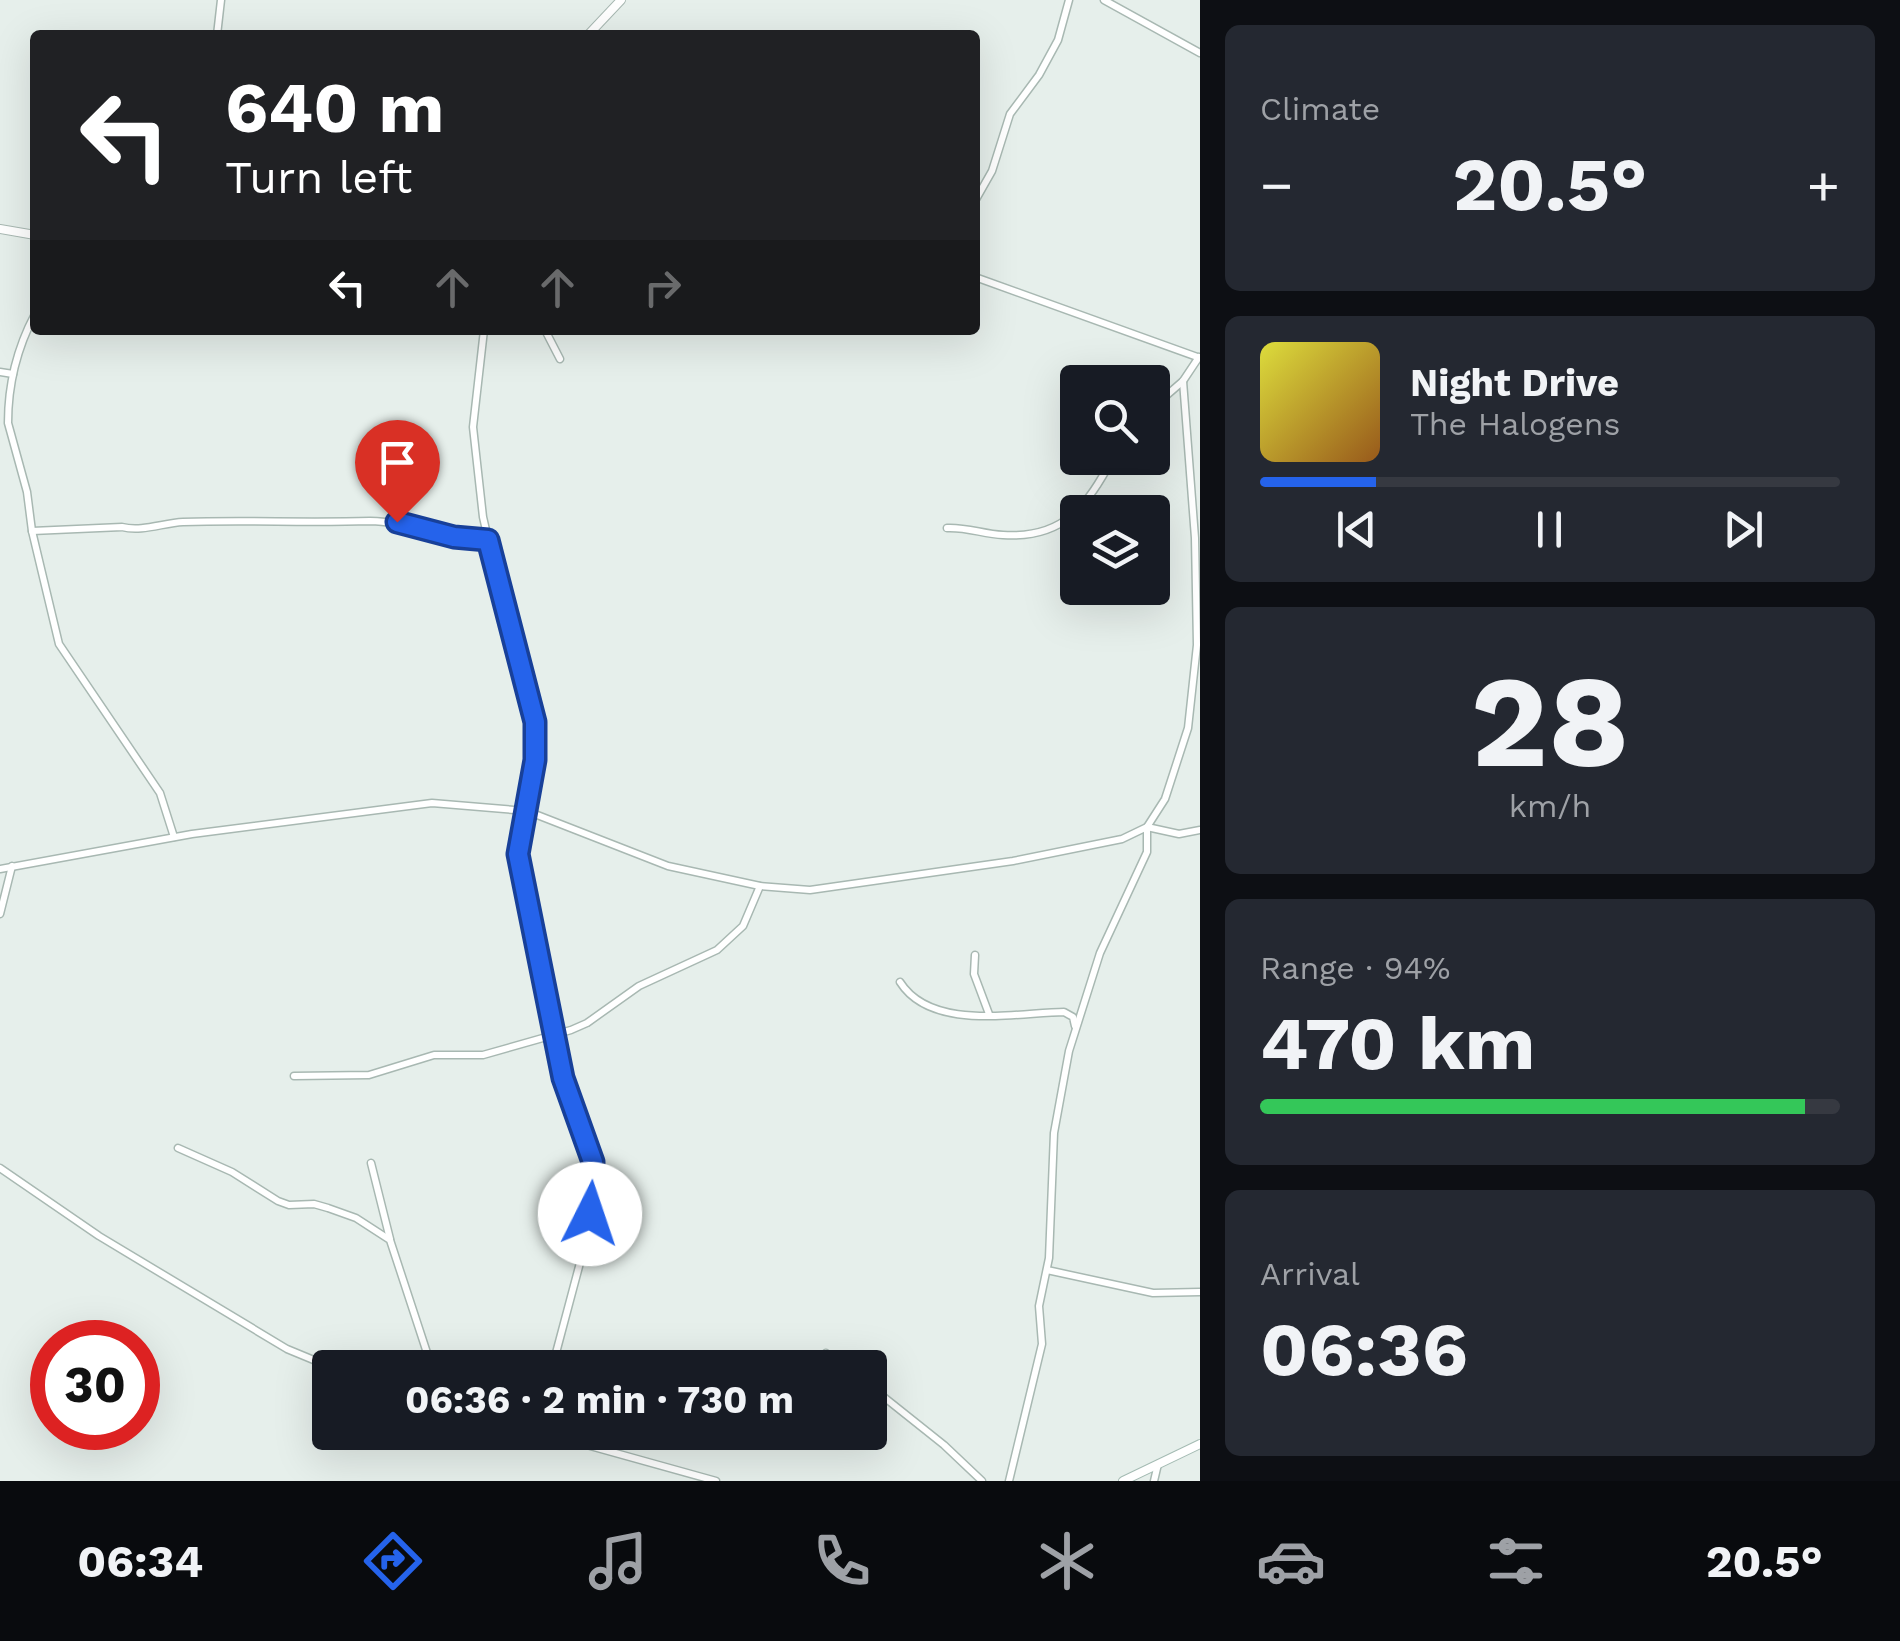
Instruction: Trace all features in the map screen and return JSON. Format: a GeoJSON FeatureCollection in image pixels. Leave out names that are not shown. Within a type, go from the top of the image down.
{"type":"FeatureCollection","features":[{"type":"Feature","properties":{"kind":"main road"},"geometry":{"type":"LineString","coordinates":[[593,30],[622,0]]}},
{"type":"Feature","properties":{"kind":"main road"},"geometry":{"type":"LineString","coordinates":[[0,229],[30,233]]}},
{"type":"Feature","properties":{"kind":"main road"},"geometry":{"type":"LineString","coordinates":[[1123,1481],[1200,1444]]}},
{"type":"Feature","properties":{"kind":"street"},"geometry":{"type":"LineString","coordinates":[[218,30],[221,0]]}},
{"type":"Feature","properties":{"kind":"street"},"geometry":{"type":"LineString","coordinates":[[980,192],[992,171],[1010,114],[1039,75],[1058,40],[1069,0]]}},
{"type":"Feature","properties":{"kind":"street"},"geometry":{"type":"LineString","coordinates":[[1104,0],[1200,53]]}},
{"type":"Feature","properties":{"kind":"street"},"geometry":{"type":"LineString","coordinates":[[980,279],[1200,358],[1170,392]]}},
{"type":"Feature","properties":{"kind":"street"},"geometry":{"type":"LineString","coordinates":[[30,325],[13,374],[8,423],[59,644],[160,792],[174,837]]}},
{"type":"Feature","properties":{"kind":"street"},"geometry":{"type":"LineString","coordinates":[[483,335],[474,426],[488,540],[537,742],[518,854],[521,877],[568,1095],[593,1162],[594,1185],[585,1244],[557,1350]]}},
{"type":"Feature","properties":{"kind":"street"},"geometry":{"type":"LineString","coordinates":[[548,335],[560,359]]}},
{"type":"Feature","properties":{"kind":"street"},"geometry":{"type":"LineString","coordinates":[[0,372],[13,374]]}},
{"type":"Feature","properties":{"kind":"street"},"geometry":{"type":"LineString","coordinates":[[1009,1481],[1042,1344],[1038,1306],[1047,1270],[1054,1133],[1075,1027],[1100,953],[1146,852],[1147,827],[1178,768],[1194,692],[1199,645],[1196,538],[1182,381]]}},
{"type":"Feature","properties":{"kind":"street"},"geometry":{"type":"LineString","coordinates":[[947,528],[1005,535],[1054,526],[1092,498],[1104,475]]}},
{"type":"Feature","properties":{"kind":"street"},"geometry":{"type":"LineString","coordinates":[[32,531],[122,527],[134,530],[150,524],[183,522],[383,521],[411,524],[454,537],[488,540]]}},
{"type":"Feature","properties":{"kind":"street"},"geometry":{"type":"LineString","coordinates":[[0,868],[174,837],[432,803],[528,812],[668,866],[760,886],[810,890],[1014,861],[1122,839],[1147,827],[1180,834],[1200,830]]}},
{"type":"Feature","properties":{"kind":"street"},"geometry":{"type":"LineString","coordinates":[[0,914],[12,866]]}},
{"type":"Feature","properties":{"kind":"street"},"geometry":{"type":"LineString","coordinates":[[294,1076],[369,1075],[434,1055],[484,1055],[588,1023],[640,986],[718,950],[743,926],[760,886]]}},
{"type":"Feature","properties":{"kind":"street"},"geometry":{"type":"LineString","coordinates":[[975,955],[974,974],[989,1014]]}},
{"type":"Feature","properties":{"kind":"street"},"geometry":{"type":"LineString","coordinates":[[900,982],[907,993],[932,1007],[963,1014],[1064,1012],[1073,1018],[1075,1027]]}},
{"type":"Feature","properties":{"kind":"street"},"geometry":{"type":"LineString","coordinates":[[178,1148],[232,1172],[278,1201],[290,1206],[314,1204],[328,1208],[356,1218],[390,1240]]}},
{"type":"Feature","properties":{"kind":"street"},"geometry":{"type":"LineString","coordinates":[[371,1163],[390,1240],[426,1350]]}},
{"type":"Feature","properties":{"kind":"street"},"geometry":{"type":"LineString","coordinates":[[0,1168],[99,1236],[286,1350],[312,1360]]}},
{"type":"Feature","properties":{"kind":"street"},"geometry":{"type":"LineString","coordinates":[[1047,1270],[1153,1294],[1200,1292]]}},
{"type":"Feature","properties":{"kind":"street"},"geometry":{"type":"LineString","coordinates":[[887,1400],[982,1481]]}},
{"type":"Feature","properties":{"kind":"street"},"geometry":{"type":"LineString","coordinates":[[605,1450],[716,1481]]}},
{"type":"Feature","properties":{"kind":"street"},"geometry":{"type":"LineString","coordinates":[[1154,1481],[1158,1464]]}},
{"type":"Feature","properties":{"kind":"route"},"geometry":{"type":"LineString","coordinates":[[397,522],[454,537],[488,540],[535,722],[535,760],[518,854],[563,1078],[593,1162],[590,1214]]}}]}
